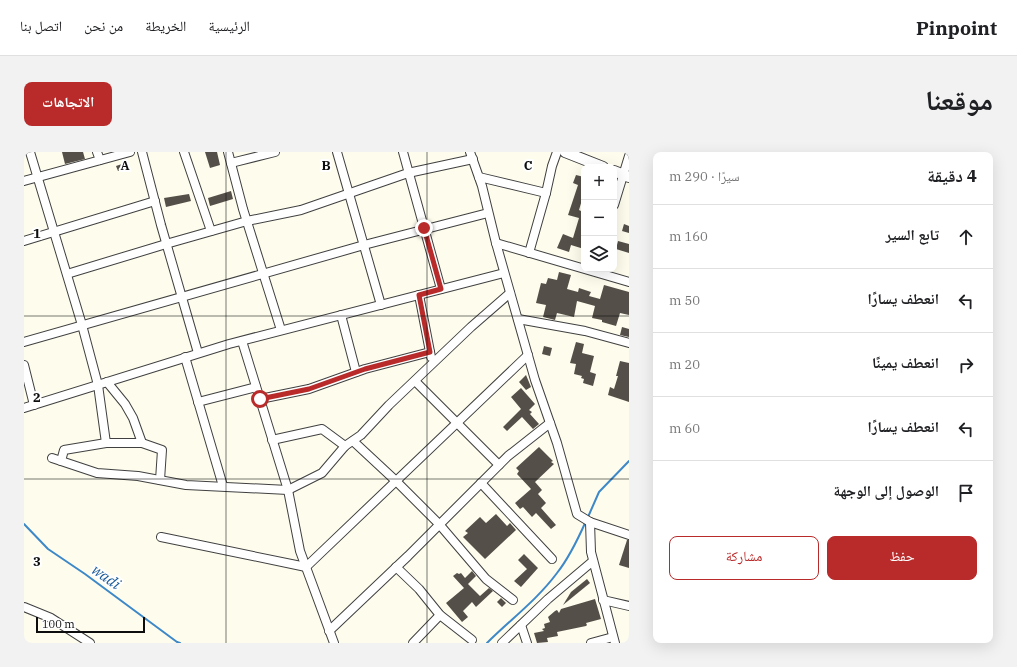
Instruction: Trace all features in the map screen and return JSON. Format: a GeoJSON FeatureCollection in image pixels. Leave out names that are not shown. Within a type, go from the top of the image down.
{"type":"FeatureCollection","features":[{"type":"Feature","properties":{"kind":"street"},"geometry":{"type":"LineString","coordinates":[[30,152],[67,274],[98,385],[106,443]]}},
{"type":"Feature","properties":{"kind":"street"},"geometry":{"type":"LineString","coordinates":[[24,181],[37,178],[99,156],[130,152]]}},
{"type":"Feature","properties":{"kind":"street"},"geometry":{"type":"LineString","coordinates":[[142,152],[166,244],[198,353]]}},
{"type":"Feature","properties":{"kind":"street"},"geometry":{"type":"LineString","coordinates":[[184,152],[211,231]]}},
{"type":"Feature","properties":{"kind":"street"},"geometry":{"type":"LineString","coordinates":[[228,152],[247,221],[281,330]]}},
{"type":"Feature","properties":{"kind":"street"},"geometry":{"type":"LineString","coordinates":[[231,163],[275,152]]}},
{"type":"Feature","properties":{"kind":"street"},"geometry":{"type":"LineString","coordinates":[[337,152],[381,305]]}},
{"type":"Feature","properties":{"kind":"street"},"geometry":{"type":"LineString","coordinates":[[402,152],[441,289]]}},
{"type":"Feature","properties":{"kind":"street"},"geometry":{"type":"LineString","coordinates":[[529,253],[557,152]]}},
{"type":"Feature","properties":{"kind":"street"},"geometry":{"type":"LineString","coordinates":[[565,152],[595,164]]}},
{"type":"Feature","properties":{"kind":"street"},"geometry":{"type":"LineString","coordinates":[[67,274],[247,221],[301,210],[408,172],[472,156],[528,355],[578,514],[590,522],[629,535]]}},
{"type":"Feature","properties":{"kind":"street"},"geometry":{"type":"LineString","coordinates":[[615,200],[629,156]]}},
{"type":"Feature","properties":{"kind":"street"},"geometry":{"type":"LineString","coordinates":[[479,177],[546,194]]}},
{"type":"Feature","properties":{"kind":"street"},"geometry":{"type":"LineString","coordinates":[[24,241],[155,201]]}},
{"type":"Feature","properties":{"kind":"street"},"geometry":{"type":"LineString","coordinates":[[24,342],[424,228],[488,213]]}},
{"type":"Feature","properties":{"kind":"street"},"geometry":{"type":"LineString","coordinates":[[496,243],[581,267]]}},
{"type":"Feature","properties":{"kind":"street"},"geometry":{"type":"LineString","coordinates":[[598,272],[629,282]]}},
{"type":"Feature","properties":{"kind":"street"},"geometry":{"type":"LineString","coordinates":[[24,408],[198,353],[281,330],[504,273]]}},
{"type":"Feature","properties":{"kind":"street"},"geometry":{"type":"LineString","coordinates":[[52,458],[97,472],[138,476],[186,485],[288,490],[322,473],[345,446],[362,435],[389,405],[471,327],[510,293]]}},
{"type":"Feature","properties":{"kind":"street"},"geometry":{"type":"LineString","coordinates":[[419,295],[433,364]]}},
{"type":"Feature","properties":{"kind":"street"},"geometry":{"type":"LineString","coordinates":[[341,315],[356,372]]}},
{"type":"Feature","properties":{"kind":"street"},"geometry":{"type":"LineString","coordinates":[[518,319],[585,330],[629,343]]}},
{"type":"Feature","properties":{"kind":"street"},"geometry":{"type":"LineString","coordinates":[[242,341],[288,490],[300,551],[334,643]]}},
{"type":"Feature","properties":{"kind":"street"},"geometry":{"type":"LineString","coordinates":[[260,399],[309,389],[356,372],[430,352]]}},
{"type":"Feature","properties":{"kind":"street"},"geometry":{"type":"LineString","coordinates":[[306,567],[528,355]]}},
{"type":"Feature","properties":{"kind":"street"},"geometry":{"type":"LineString","coordinates":[[184,357],[223,486]]}},
{"type":"Feature","properties":{"kind":"street"},"geometry":{"type":"LineString","coordinates":[[24,365],[34,405]]}},
{"type":"Feature","properties":{"kind":"street"},"geometry":{"type":"LineString","coordinates":[[415,381],[499,465]]}},
{"type":"Feature","properties":{"kind":"street"},"geometry":{"type":"LineString","coordinates":[[106,382],[125,404],[133,418],[142,443]]}},
{"type":"Feature","properties":{"kind":"street"},"geometry":{"type":"LineString","coordinates":[[198,402],[256,387]]}},
{"type":"Feature","properties":{"kind":"street"},"geometry":{"type":"LineString","coordinates":[[329,631],[508,456],[550,423]]}},
{"type":"Feature","properties":{"kind":"street"},"geometry":{"type":"LineString","coordinates":[[272,440],[322,429],[345,446]]}},
{"type":"Feature","properties":{"kind":"street"},"geometry":{"type":"LineString","coordinates":[[353,441],[440,524],[486,579],[513,600]]}},
{"type":"Feature","properties":{"kind":"street"},"geometry":{"type":"LineString","coordinates":[[61,460],[64,450],[106,443],[142,443],[162,450],[160,480]]}},
{"type":"Feature","properties":{"kind":"street"},"geometry":{"type":"LineString","coordinates":[[481,483],[552,559]]}},
{"type":"Feature","properties":{"kind":"street"},"geometry":{"type":"LineString","coordinates":[[590,522],[591,552],[614,640],[591,643]]}},
{"type":"Feature","properties":{"kind":"street"},"geometry":{"type":"LineString","coordinates":[[161,537],[306,567]]}},
{"type":"Feature","properties":{"kind":"street"},"geometry":{"type":"LineString","coordinates":[[502,643],[548,599],[593,561]]}},
{"type":"Feature","properties":{"kind":"street"},"geometry":{"type":"LineString","coordinates":[[396,567],[419,589],[440,615],[472,640]]}},
{"type":"Feature","properties":{"kind":"street"},"geometry":{"type":"LineString","coordinates":[[603,600],[629,606]]}},
{"type":"Feature","properties":{"kind":"street"},"geometry":{"type":"LineString","coordinates":[[24,608],[51,618],[90,643]]}},
{"type":"Feature","properties":{"kind":"street"},"geometry":{"type":"LineString","coordinates":[[413,643],[440,615]]}},
{"type":"Feature","properties":{"kind":"street"},"geometry":{"type":"LineString","coordinates":[[521,624],[527,643]]}},
{"type":"Feature","properties":{"kind":"building"},"geometry":{"type":"Polygon","coordinates":[[[62,152],[83,152],[85,159],[65,164],[62,152]]]}},
{"type":"Feature","properties":{"kind":"building"},"geometry":{"type":"Polygon","coordinates":[[[205,152],[217,152],[220,165],[210,168],[205,152]]]}},
{"type":"Feature","properties":{"kind":"building"},"geometry":{"type":"Polygon","coordinates":[[[125,163],[127,168],[118,171],[116,166],[125,163]]]}},
{"type":"Feature","properties":{"kind":"building"},"geometry":{"type":"Polygon","coordinates":[[[576,175],[581,176],[581,203],[579,210],[581,211],[581,248],[571,245],[569,252],[557,248],[563,234],[573,238],[579,218],[568,215],[578,185],[573,183],[576,175]]]}},
{"type":"Feature","properties":{"kind":"building"},"geometry":{"type":"Polygon","coordinates":[[[231,191],[233,199],[210,206],[208,198],[231,191]]]}},
{"type":"Feature","properties":{"kind":"building"},"geometry":{"type":"Polygon","coordinates":[[[189,194],[191,201],[166,207],[164,198],[189,194]]]}},
{"type":"Feature","properties":{"kind":"building"},"geometry":{"type":"Polygon","coordinates":[[[624,224],[629,226],[629,233],[622,231],[624,224]]]}},
{"type":"Feature","properties":{"kind":"building"},"geometry":{"type":"Polygon","coordinates":[[[618,241],[629,244],[629,253],[617,249],[618,241]]]}},
{"type":"Feature","properties":{"kind":"building"},"geometry":{"type":"Polygon","coordinates":[[[559,272],[571,275],[567,289],[578,292],[579,288],[591,292],[589,296],[600,299],[604,285],[629,292],[629,315],[620,313],[616,326],[602,322],[602,320],[592,318],[595,306],[577,301],[574,317],[557,313],[555,320],[543,317],[546,305],[536,303],[541,283],[546,284],[548,278],[557,280],[559,272]]]}},
{"type":"Feature","properties":{"kind":"building"},"geometry":{"type":"Polygon","coordinates":[[[622,327],[629,329],[629,337],[620,335],[622,327]]]}},
{"type":"Feature","properties":{"kind":"building"},"geometry":{"type":"Polygon","coordinates":[[[576,342],[584,344],[582,353],[594,356],[590,372],[596,374],[593,386],[583,383],[584,379],[581,378],[582,376],[574,374],[576,364],[570,363],[576,342]]]}},
{"type":"Feature","properties":{"kind":"building"},"geometry":{"type":"Polygon","coordinates":[[[544,346],[552,348],[550,356],[542,354],[544,346]]]}},
{"type":"Feature","properties":{"kind":"building"},"geometry":{"type":"Polygon","coordinates":[[[620,361],[629,363],[629,402],[608,395],[610,387],[614,389],[620,361]]]}},
{"type":"Feature","properties":{"kind":"building"},"geometry":{"type":"Polygon","coordinates":[[[526,375],[531,387],[526,390],[519,382],[526,375]]]}},
{"type":"Feature","properties":{"kind":"building"},"geometry":{"type":"Polygon","coordinates":[[[521,388],[535,404],[529,410],[532,412],[530,414],[539,424],[533,429],[522,417],[507,431],[503,427],[521,409],[511,397],[521,388]]]}},
{"type":"Feature","properties":{"kind":"building"},"geometry":{"type":"Polygon","coordinates":[[[539,447],[553,461],[551,462],[554,464],[535,482],[542,490],[538,494],[546,503],[541,508],[556,525],[551,529],[536,513],[532,517],[523,507],[520,509],[515,503],[531,489],[517,474],[519,471],[516,468],[539,447]]]}},
{"type":"Feature","properties":{"kind":"building"},"geometry":{"type":"Polygon","coordinates":[[[496,514],[507,526],[510,523],[516,530],[485,559],[463,537],[468,533],[465,531],[480,517],[486,523],[496,514]]]}},
{"type":"Feature","properties":{"kind":"building"},"geometry":{"type":"Polygon","coordinates":[[[627,540],[629,540],[629,568],[619,565],[627,540]]]}},
{"type":"Feature","properties":{"kind":"building"},"geometry":{"type":"Polygon","coordinates":[[[524,554],[538,568],[521,587],[514,581],[527,569],[518,560],[524,554]]]}},
{"type":"Feature","properties":{"kind":"building"},"geometry":{"type":"Polygon","coordinates":[[[472,571],[476,576],[468,584],[480,596],[489,588],[493,591],[476,607],[472,602],[463,611],[468,617],[462,622],[446,603],[464,588],[453,576],[457,573],[461,573],[465,578],[472,571]]]}},
{"type":"Feature","properties":{"kind":"building"},"geometry":{"type":"Polygon","coordinates":[[[587,579],[590,583],[563,605],[571,592],[587,579]]]}},
{"type":"Feature","properties":{"kind":"building"},"geometry":{"type":"Polygon","coordinates":[[[501,598],[506,603],[502,607],[497,602],[501,598]]]}},
{"type":"Feature","properties":{"kind":"building"},"geometry":{"type":"Polygon","coordinates":[[[595,599],[601,619],[586,623],[586,626],[557,632],[558,636],[547,638],[548,642],[537,643],[534,633],[544,631],[542,629],[545,628],[544,624],[550,622],[548,617],[555,611],[557,610],[559,613],[561,609],[595,599]]]}},
{"type":"Feature","properties":{"kind":"waterway"},"geometry":{"type":"LineString","coordinates":[[588,517],[599,492],[629,461]]}},
{"type":"Feature","properties":{"kind":"waterway"},"geometry":{"type":"LineString","coordinates":[[487,643],[549,583],[569,555],[586,521]]}},
{"type":"Feature","properties":{"kind":"waterway","name":"wadi"},"geometry":{"type":"LineString","coordinates":[[24,524],[48,549],[180,643]]}},
{"type":"Feature","properties":{"kind":"route"},"geometry":{"type":"LineString","coordinates":[[260,399],[309,389],[365,369],[430,352],[419,295],[441,289],[424,228]]}}]}
